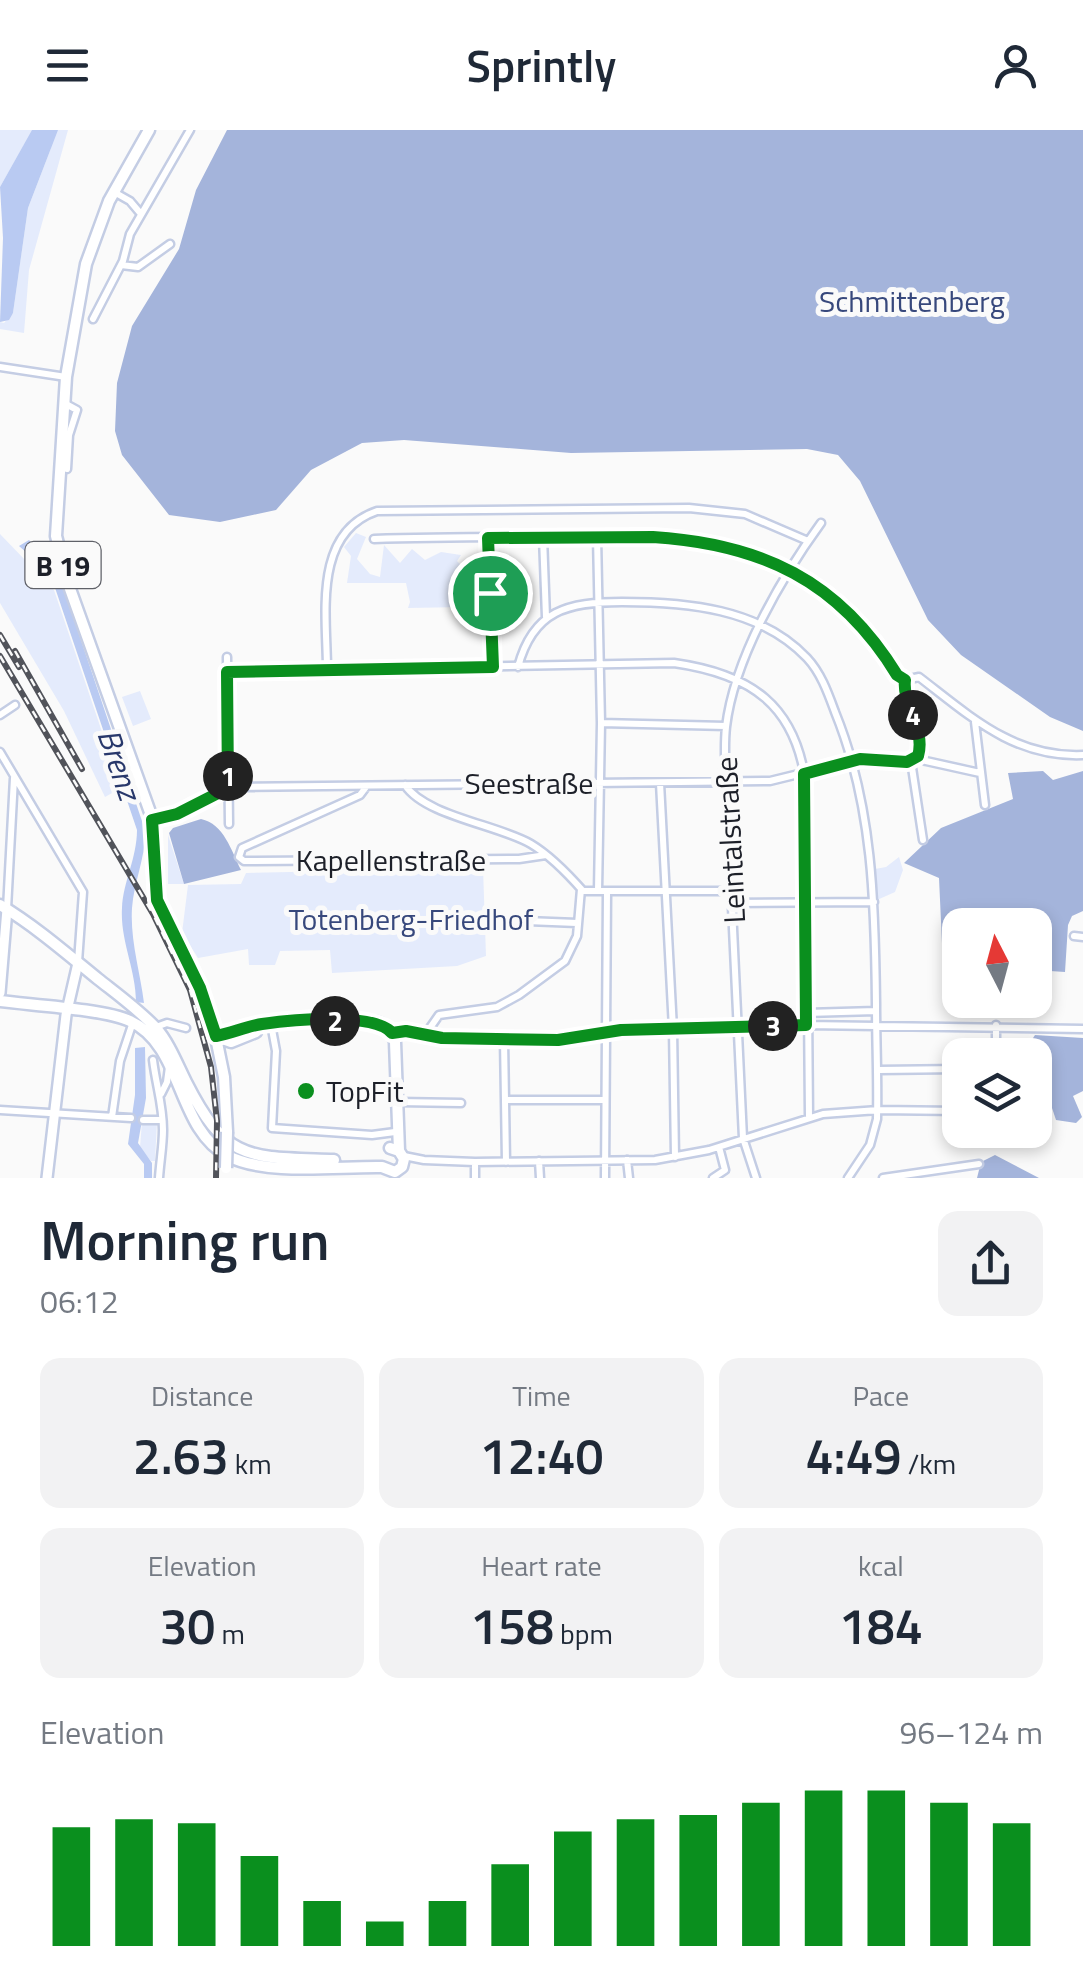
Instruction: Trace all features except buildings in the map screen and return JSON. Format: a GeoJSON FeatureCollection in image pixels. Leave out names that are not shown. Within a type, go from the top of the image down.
{"type":"FeatureCollection","features":[{"type":"Feature","properties":{"kind":"main road","name":"B 19"},"geometry":{"type":"LineString","coordinates":[[150,130],[114,192],[90,250],[66,376],[57,544],[152,820],[157,900],[200,988],[216,1036],[224,1077],[226,1173]]}},
{"type":"Feature","properties":{"kind":"main road"},"geometry":{"type":"LineString","coordinates":[[4,907],[155,1028],[173,1089],[210,1126],[244,1152],[278,1158],[393,1164],[397,1102],[392,1033],[384,1024],[368,1020],[271,1024],[216,1036]]}},
{"type":"Feature","properties":{"kind":"main road"},"geometry":{"type":"LineString","coordinates":[[0,993],[4,907]]}},
{"type":"Feature","properties":{"kind":"main road"},"geometry":{"type":"LineString","coordinates":[[48,1178],[67,1010],[78,963]]}},
{"type":"Feature","properties":{"kind":"main road"},"geometry":{"type":"LineString","coordinates":[[0,1001],[133,1022],[154,1040],[169,1065],[173,1089]]}},
{"type":"Feature","properties":{"kind":"main road"},"geometry":{"type":"LineString","coordinates":[[216,1036],[225,1042],[237,1041],[271,1024]]}},
{"type":"Feature","properties":{"kind":"main road"},"geometry":{"type":"LineString","coordinates":[[224,1077],[237,1041]]}},
{"type":"Feature","properties":{"kind":"street"},"geometry":{"type":"LineString","coordinates":[[93,318],[121,265],[127,240],[140,214],[190,130]]}},
{"type":"Feature","properties":{"kind":"street"},"geometry":{"type":"LineString","coordinates":[[114,192],[130,201],[140,214]]}},
{"type":"Feature","properties":{"kind":"street"},"geometry":{"type":"LineString","coordinates":[[121,265],[138,267],[170,244]]}},
{"type":"Feature","properties":{"kind":"street"},"geometry":{"type":"LineString","coordinates":[[0,366],[66,376]]}},
{"type":"Feature","properties":{"kind":"street"},"geometry":{"type":"LineString","coordinates":[[63,403],[72,404],[77,414],[68,435],[67,469]]}},
{"type":"Feature","properties":{"kind":"street"},"geometry":{"type":"LineString","coordinates":[[327,670],[327,584],[334,550],[351,527],[378,512],[689,508],[745,514],[808,541]]}},
{"type":"Feature","properties":{"kind":"street","name":"Leintalstraße"},"geometry":{"type":"LineString","coordinates":[[756,1178],[743,1138],[726,726],[738,680],[761,624],[821,523]]}},
{"type":"Feature","properties":{"kind":"street"},"geometry":{"type":"LineString","coordinates":[[543,537],[546,616]]}},
{"type":"Feature","properties":{"kind":"street"},"geometry":{"type":"LineString","coordinates":[[597,537],[608,1030],[605,1178]]}},
{"type":"Feature","properties":{"kind":"street"},"geometry":{"type":"LineString","coordinates":[[374,539],[653,537],[714,543],[766,557],[842,605],[905,680],[919,676],[975,722],[1028,748],[1063,756],[1083,755]]}},
{"type":"Feature","properties":{"kind":"street"},"geometry":{"type":"LineString","coordinates":[[488,538],[493,667]]}},
{"type":"Feature","properties":{"kind":"street"},"geometry":{"type":"LineString","coordinates":[[518,667],[532,631],[546,616],[598,602],[682,603],[761,624],[808,658],[822,681],[852,760],[867,829],[874,902],[878,1110],[870,1145],[848,1178]]}},
{"type":"Feature","properties":{"kind":"street"},"geometry":{"type":"LineString","coordinates":[[227,657],[229,824]]}},
{"type":"Feature","properties":{"kind":"street"},"geometry":{"type":"LineString","coordinates":[[227,672],[674,663],[710,668],[738,680],[782,715],[799,746],[804,774],[810,1116]]}},
{"type":"Feature","properties":{"kind":"street"},"geometry":{"type":"LineString","coordinates":[[905,680],[904,690],[920,739],[918,756]]}},
{"type":"Feature","properties":{"kind":"street"},"geometry":{"type":"LineString","coordinates":[[0,715],[15,705]]}},
{"type":"Feature","properties":{"kind":"street"},"geometry":{"type":"LineString","coordinates":[[975,722],[986,805]]}},
{"type":"Feature","properties":{"kind":"street"},"geometry":{"type":"LineString","coordinates":[[601,723],[726,726]]}},
{"type":"Feature","properties":{"kind":"street"},"geometry":{"type":"LineString","coordinates":[[0,752],[80,885],[84,900],[78,963]]}},
{"type":"Feature","properties":{"kind":"street"},"geometry":{"type":"LineString","coordinates":[[918,756],[910,761],[922,840]]}},
{"type":"Feature","properties":{"kind":"street"},"geometry":{"type":"LineString","coordinates":[[918,756],[980,773]]}},
{"type":"Feature","properties":{"kind":"street","name":"Seestraße"},"geometry":{"type":"LineString","coordinates":[[152,820],[177,814],[228,788],[778,781],[852,760],[910,761]]}},
{"type":"Feature","properties":{"kind":"street"},"geometry":{"type":"LineString","coordinates":[[4,907],[14,777]]}},
{"type":"Feature","properties":{"kind":"street"},"geometry":{"type":"LineString","coordinates":[[660,783],[676,1157]]}},
{"type":"Feature","properties":{"kind":"street","name":"Kapellenstraße"},"geometry":{"type":"LineString","coordinates":[[366,786],[360,795],[242,848],[238,855],[244,861],[519,859],[546,855]]}},
{"type":"Feature","properties":{"kind":"street"},"geometry":{"type":"LineString","coordinates":[[405,786],[427,803],[514,835],[546,855],[581,889],[732,891]]}},
{"type":"Feature","properties":{"kind":"street"},"geometry":{"type":"LineString","coordinates":[[12,801],[25,794]]}},
{"type":"Feature","properties":{"kind":"street"},"geometry":{"type":"LineString","coordinates":[[0,888],[8,878]]}},
{"type":"Feature","properties":{"kind":"street"},"geometry":{"type":"LineString","coordinates":[[425,1034],[438,1015],[497,1007],[550,975],[571,953],[577,936],[581,889]]}},
{"type":"Feature","properties":{"kind":"street"},"geometry":{"type":"LineString","coordinates":[[732,903],[874,902]]}},
{"type":"Feature","properties":{"kind":"street"},"geometry":{"type":"LineString","coordinates":[[500,920],[577,923]]}},
{"type":"Feature","properties":{"kind":"street"},"geometry":{"type":"LineString","coordinates":[[806,1013],[876,1011]]}},
{"type":"Feature","properties":{"kind":"street"},"geometry":{"type":"LineString","coordinates":[[171,1013],[171,1023]]}},
{"type":"Feature","properties":{"kind":"street"},"geometry":{"type":"LineString","coordinates":[[112,1117],[120,1061],[133,1022]]}},
{"type":"Feature","properties":{"kind":"street"},"geometry":{"type":"LineString","coordinates":[[155,1028],[161,1023],[186,1028]]}},
{"type":"Feature","properties":{"kind":"street"},"geometry":{"type":"LineString","coordinates":[[271,1024],[276,1051],[272,1128],[393,1132]]}},
{"type":"Feature","properties":{"kind":"street"},"geometry":{"type":"LineString","coordinates":[[392,1033],[570,1040],[608,1030],[806,1025],[1083,1029]]}},
{"type":"Feature","properties":{"kind":"street"},"geometry":{"type":"LineString","coordinates":[[996,1026],[996,1038]]}},
{"type":"Feature","properties":{"kind":"street"},"geometry":{"type":"LineString","coordinates":[[504,1040],[506,1162]]}},
{"type":"Feature","properties":{"kind":"street"},"geometry":{"type":"LineString","coordinates":[[153,1060],[156,1087],[173,1089],[162,1120],[159,1178]]}},
{"type":"Feature","properties":{"kind":"street"},"geometry":{"type":"LineString","coordinates":[[878,1070],[942,1069]]}},
{"type":"Feature","properties":{"kind":"street"},"geometry":{"type":"LineString","coordinates":[[506,1100],[605,1100]]}},
{"type":"Feature","properties":{"kind":"street"},"geometry":{"type":"LineString","coordinates":[[397,1102],[461,1103]]}},
{"type":"Feature","properties":{"kind":"street"},"geometry":{"type":"LineString","coordinates":[[0,1110],[130,1118]]}},
{"type":"Feature","properties":{"kind":"street"},"geometry":{"type":"LineString","coordinates":[[393,1164],[424,1160],[676,1157],[719,1147],[810,1116],[878,1110],[942,1111]]}},
{"type":"Feature","properties":{"kind":"street"},"geometry":{"type":"LineString","coordinates":[[144,1120],[162,1120]]}},
{"type":"Feature","properties":{"kind":"street"},"geometry":{"type":"LineString","coordinates":[[713,1178],[725,1170],[719,1147]]}},
{"type":"Feature","properties":{"kind":"street"},"geometry":{"type":"LineString","coordinates":[[628,1160],[629,1178]]}},
{"type":"Feature","properties":{"kind":"street"},"geometry":{"type":"LineString","coordinates":[[540,1161],[540,1178]]}},
{"type":"Feature","properties":{"kind":"street"},"geometry":{"type":"LineString","coordinates":[[475,1162],[475,1178]]}},
{"type":"Feature","properties":{"kind":"street"},"geometry":{"type":"LineString","coordinates":[[883,1178],[979,1164]]}},
{"type":"Feature","properties":{"kind":"green space"},"geometry":{"type":"Polygon","coordinates":[[[0,130],[68,130],[29,270],[24,333],[0,329],[0,322],[4,323],[13,313],[28,208],[51,148],[24,145],[0,187],[0,130]]]}},
{"type":"Feature","properties":{"kind":"green space","name":"Schmittenberg"},"geometry":{"type":"Polygon","coordinates":[[[227,130],[1083,130],[1083,731],[1050,717],[961,655],[928,620],[860,481],[838,455],[807,449],[571,453],[404,440],[362,443],[311,470],[276,510],[220,522],[169,515],[122,455],[115,431],[117,383],[132,326],[179,249],[196,190],[227,130]]]}},
{"type":"Feature","properties":{"kind":"green space"},"geometry":{"type":"Polygon","coordinates":[[[356,533],[366,537],[357,559],[370,574],[380,577],[384,545],[400,563],[412,549],[425,560],[441,552],[461,555],[457,561],[463,567],[464,603],[452,601],[464,607],[408,608],[406,583],[347,583],[351,556],[344,547],[356,533]]]}},
{"type":"Feature","properties":{"kind":"green space"},"geometry":{"type":"Polygon","coordinates":[[[0,534],[54,590],[121,788],[105,797],[64,711],[0,603],[0,534]]]}},
{"type":"Feature","properties":{"kind":"green space"},"geometry":{"type":"Polygon","coordinates":[[[140,691],[151,719],[133,726],[122,697],[140,691]]]}},
{"type":"Feature","properties":{"kind":"green space"},"geometry":{"type":"Polygon","coordinates":[[[1043,771],[1053,780],[1083,771],[1083,911],[1072,916],[1068,925],[1065,972],[1052,971],[1052,908],[942,908],[942,943],[939,878],[904,863],[941,828],[1013,799],[1008,773],[1043,771]]]}},
{"type":"Feature","properties":{"kind":"green space"},"geometry":{"type":"Polygon","coordinates":[[[201,819],[221,832],[241,870],[184,884],[169,833],[201,819]]]}},
{"type":"Feature","properties":{"kind":"green space"},"geometry":{"type":"Polygon","coordinates":[[[168,835],[184,884],[168,884],[168,835]]]}},
{"type":"Feature","properties":{"kind":"green space"},"geometry":{"type":"Polygon","coordinates":[[[899,857],[903,870],[895,892],[877,900],[875,869],[886,867],[899,857]]]}},
{"type":"Feature","properties":{"kind":"green space","name":"Totenberg-Friedhof"},"geometry":{"type":"Polygon","coordinates":[[[483,868],[486,956],[457,966],[332,973],[330,950],[280,951],[275,965],[249,965],[248,949],[198,958],[182,933],[188,885],[241,884],[246,873],[483,868]]]}},
{"type":"Feature","properties":{"kind":"green space"},"geometry":{"type":"Polygon","coordinates":[[[1035,1035],[1083,1038],[1083,1091],[1073,1096],[1082,1117],[1076,1123],[1056,1120],[1052,1108],[1052,1038],[1033,1038],[1035,1035]]]}},
{"type":"Feature","properties":{"kind":"green space"},"geometry":{"type":"Polygon","coordinates":[[[142,1121],[157,1122],[155,1161],[140,1148],[142,1121]]]}},
{"type":"Feature","properties":{"kind":"green space"},"geometry":{"type":"Polygon","coordinates":[[[995,1155],[1039,1178],[977,1178],[981,1162],[995,1155]]]}},
{"type":"Feature","properties":{"kind":"water"},"geometry":{"type":"Polygon","coordinates":[[[32,130],[58,130],[28,208],[13,313],[9,320],[0,322],[0,187],[32,130]]]}},
{"type":"Feature","properties":{"kind":"water","name":"Brenz"},"geometry":{"type":"Polygon","coordinates":[[[29,540],[57,569],[145,830],[132,920],[144,1003],[136,1002],[122,920],[137,830],[50,573],[19,546],[29,540]]]}},
{"type":"Feature","properties":{"kind":"water"},"geometry":{"type":"Polygon","coordinates":[[[145,1047],[146,1098],[138,1143],[152,1163],[152,1178],[144,1178],[144,1164],[128,1144],[135,1095],[135,1048],[145,1047]]]}},
{"type":"Feature","properties":{"kind":"railway"},"geometry":{"type":"LineString","coordinates":[[0,635],[19,667]]}},
{"type":"Feature","properties":{"kind":"railway"},"geometry":{"type":"LineString","coordinates":[[15,651],[82,769]]}},
{"type":"Feature","properties":{"kind":"railway"},"geometry":{"type":"LineString","coordinates":[[0,656],[153,914],[190,990],[211,1067],[217,1121],[216,1178]]}},
{"type":"Feature","properties":{"kind":"place","name":"TopFit"},"geometry":{"type":"Point","coordinates":[306,1091]}},
{"type":"Feature","properties":{"kind":"route"},"geometry":{"type":"LineString","coordinates":[[653,537],[740,548],[766,557],[826,592],[861,623],[897,675],[905,680],[904,690],[920,739],[921,749],[915,759],[860,759],[804,774],[806,1025],[608,1030],[570,1040],[504,1040],[392,1033],[384,1024],[368,1020],[260,1024],[216,1036],[200,988],[157,900],[152,820],[177,814],[228,788],[227,672],[493,667],[490,593],[488,538],[653,537]]}}]}
